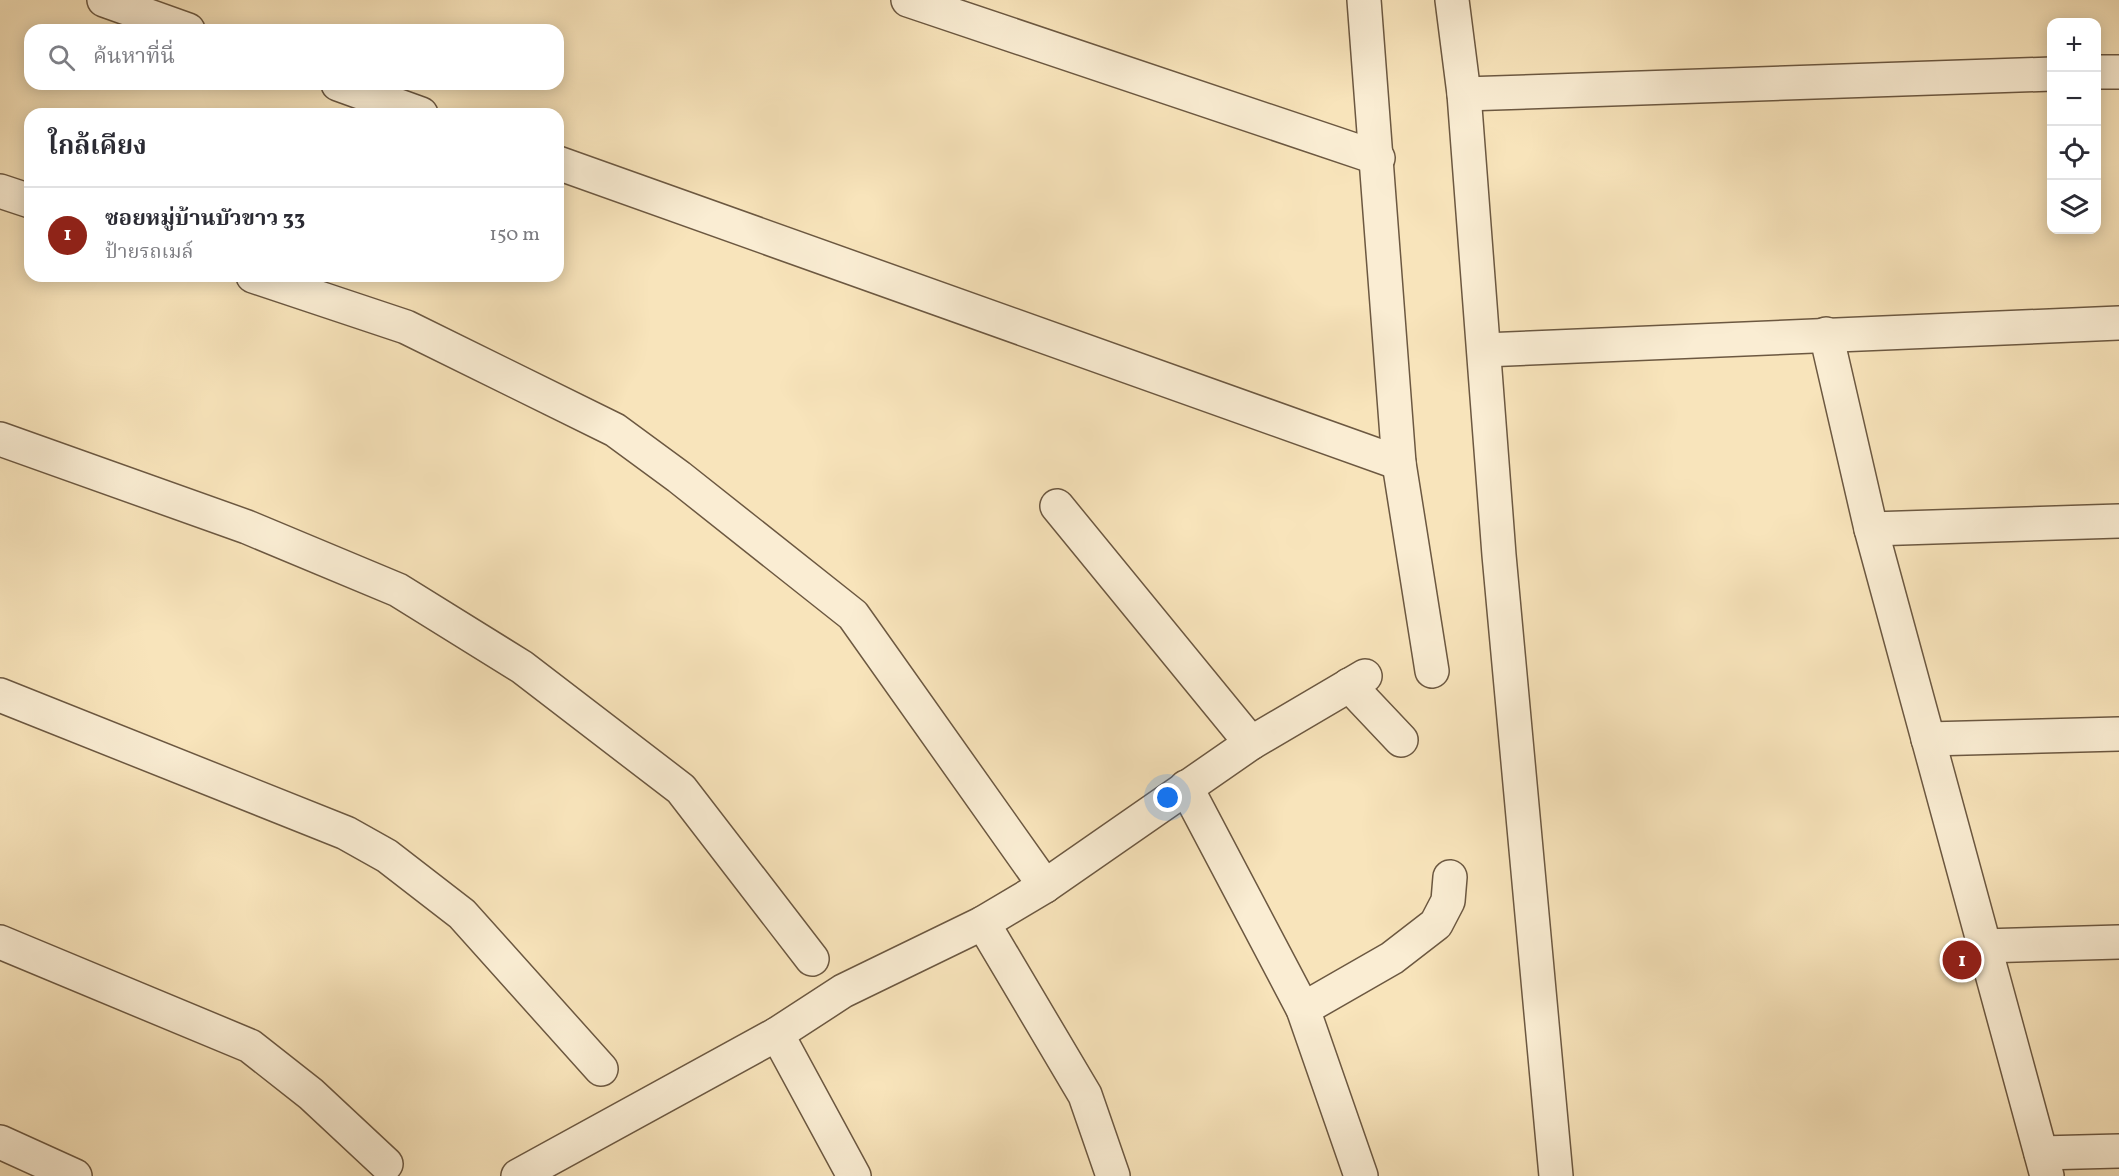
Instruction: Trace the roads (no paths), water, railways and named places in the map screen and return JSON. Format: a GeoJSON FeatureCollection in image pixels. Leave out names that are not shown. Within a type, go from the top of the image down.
{"type":"FeatureCollection","features":[{"type":"Feature","properties":{"kind":"street"},"geometry":{"type":"LineString","coordinates":[[104,0],[171,24]]}},
{"type":"Feature","properties":{"kind":"street"},"geometry":{"type":"LineString","coordinates":[[909,0],[1378,158]]}},
{"type":"Feature","properties":{"kind":"street"},"geometry":{"type":"LineString","coordinates":[[1364,0],[1378,158],[1399,463],[1432,671]]}},
{"type":"Feature","properties":{"kind":"street"},"geometry":{"type":"LineString","coordinates":[[1452,0],[1464,94],[1499,555],[1556,1176]]}},
{"type":"Feature","properties":{"kind":"street"},"geometry":{"type":"LineString","coordinates":[[2101,72],[2119,72]]}},
{"type":"Feature","properties":{"kind":"street"},"geometry":{"type":"LineString","coordinates":[[1464,94],[2047,74]]}},
{"type":"Feature","properties":{"kind":"street"},"geometry":{"type":"LineString","coordinates":[[355,90],[404,108]]}},
{"type":"Feature","properties":{"kind":"street"},"geometry":{"type":"LineString","coordinates":[[564,165],[1399,463]]}},
{"type":"Feature","properties":{"kind":"street"},"geometry":{"type":"LineString","coordinates":[[0,191],[24,199]]}},
{"type":"Feature","properties":{"kind":"street"},"geometry":{"type":"LineString","coordinates":[[271,282],[406,327],[615,430],[679,477],[853,615],[1045,886]]}},
{"type":"Feature","properties":{"kind":"street"},"geometry":{"type":"LineString","coordinates":[[1485,350],[2119,323]]}},
{"type":"Feature","properties":{"kind":"street"},"geometry":{"type":"LineString","coordinates":[[1826,334],[1871,529],[1982,946],[2044,1165],[2119,1151]]}},
{"type":"Feature","properties":{"kind":"street"},"geometry":{"type":"LineString","coordinates":[[0,439],[247,527],[398,590],[522,667],[681,789],[812,959]]}},
{"type":"Feature","properties":{"kind":"street"},"geometry":{"type":"LineString","coordinates":[[1057,506],[1251,743]]}},
{"type":"Feature","properties":{"kind":"street"},"geometry":{"type":"LineString","coordinates":[[1871,529],[2119,521]]}},
{"type":"Feature","properties":{"kind":"street"},"geometry":{"type":"LineString","coordinates":[[518,1176],[573,1164],[843,991],[983,922],[1045,886],[1251,743],[1357,680],[1401,740]]}},
{"type":"Feature","properties":{"kind":"street"},"geometry":{"type":"LineString","coordinates":[[0,694],[346,832],[387,856],[462,914],[601,1069]]}},
{"type":"Feature","properties":{"kind":"street"},"geometry":{"type":"LineString","coordinates":[[1928,739],[2119,734]]}},
{"type":"Feature","properties":{"kind":"street"},"geometry":{"type":"LineString","coordinates":[[1186,786],[1303,1009],[1361,1176]]}},
{"type":"Feature","properties":{"kind":"street"},"geometry":{"type":"LineString","coordinates":[[1303,1009],[1392,958],[1436,924],[1448,901],[1450,877]]}},
{"type":"Feature","properties":{"kind":"street"},"geometry":{"type":"LineString","coordinates":[[983,922],[1084,1095],[1113,1176]]}},
{"type":"Feature","properties":{"kind":"street"},"geometry":{"type":"LineString","coordinates":[[0,942],[250,1046],[311,1094],[386,1164]]}},
{"type":"Feature","properties":{"kind":"street"},"geometry":{"type":"LineString","coordinates":[[1982,946],[2119,942]]}},
{"type":"Feature","properties":{"kind":"street"},"geometry":{"type":"LineString","coordinates":[[777,1034],[854,1176]]}},
{"type":"Feature","properties":{"kind":"street"},"geometry":{"type":"LineString","coordinates":[[0,1142],[75,1176]]}},
{"type":"Feature","properties":{"kind":"place","name":"ซอยหมู่บ้านบัวขาว 33"},"geometry":{"type":"Point","coordinates":[1962,960]}}]}
